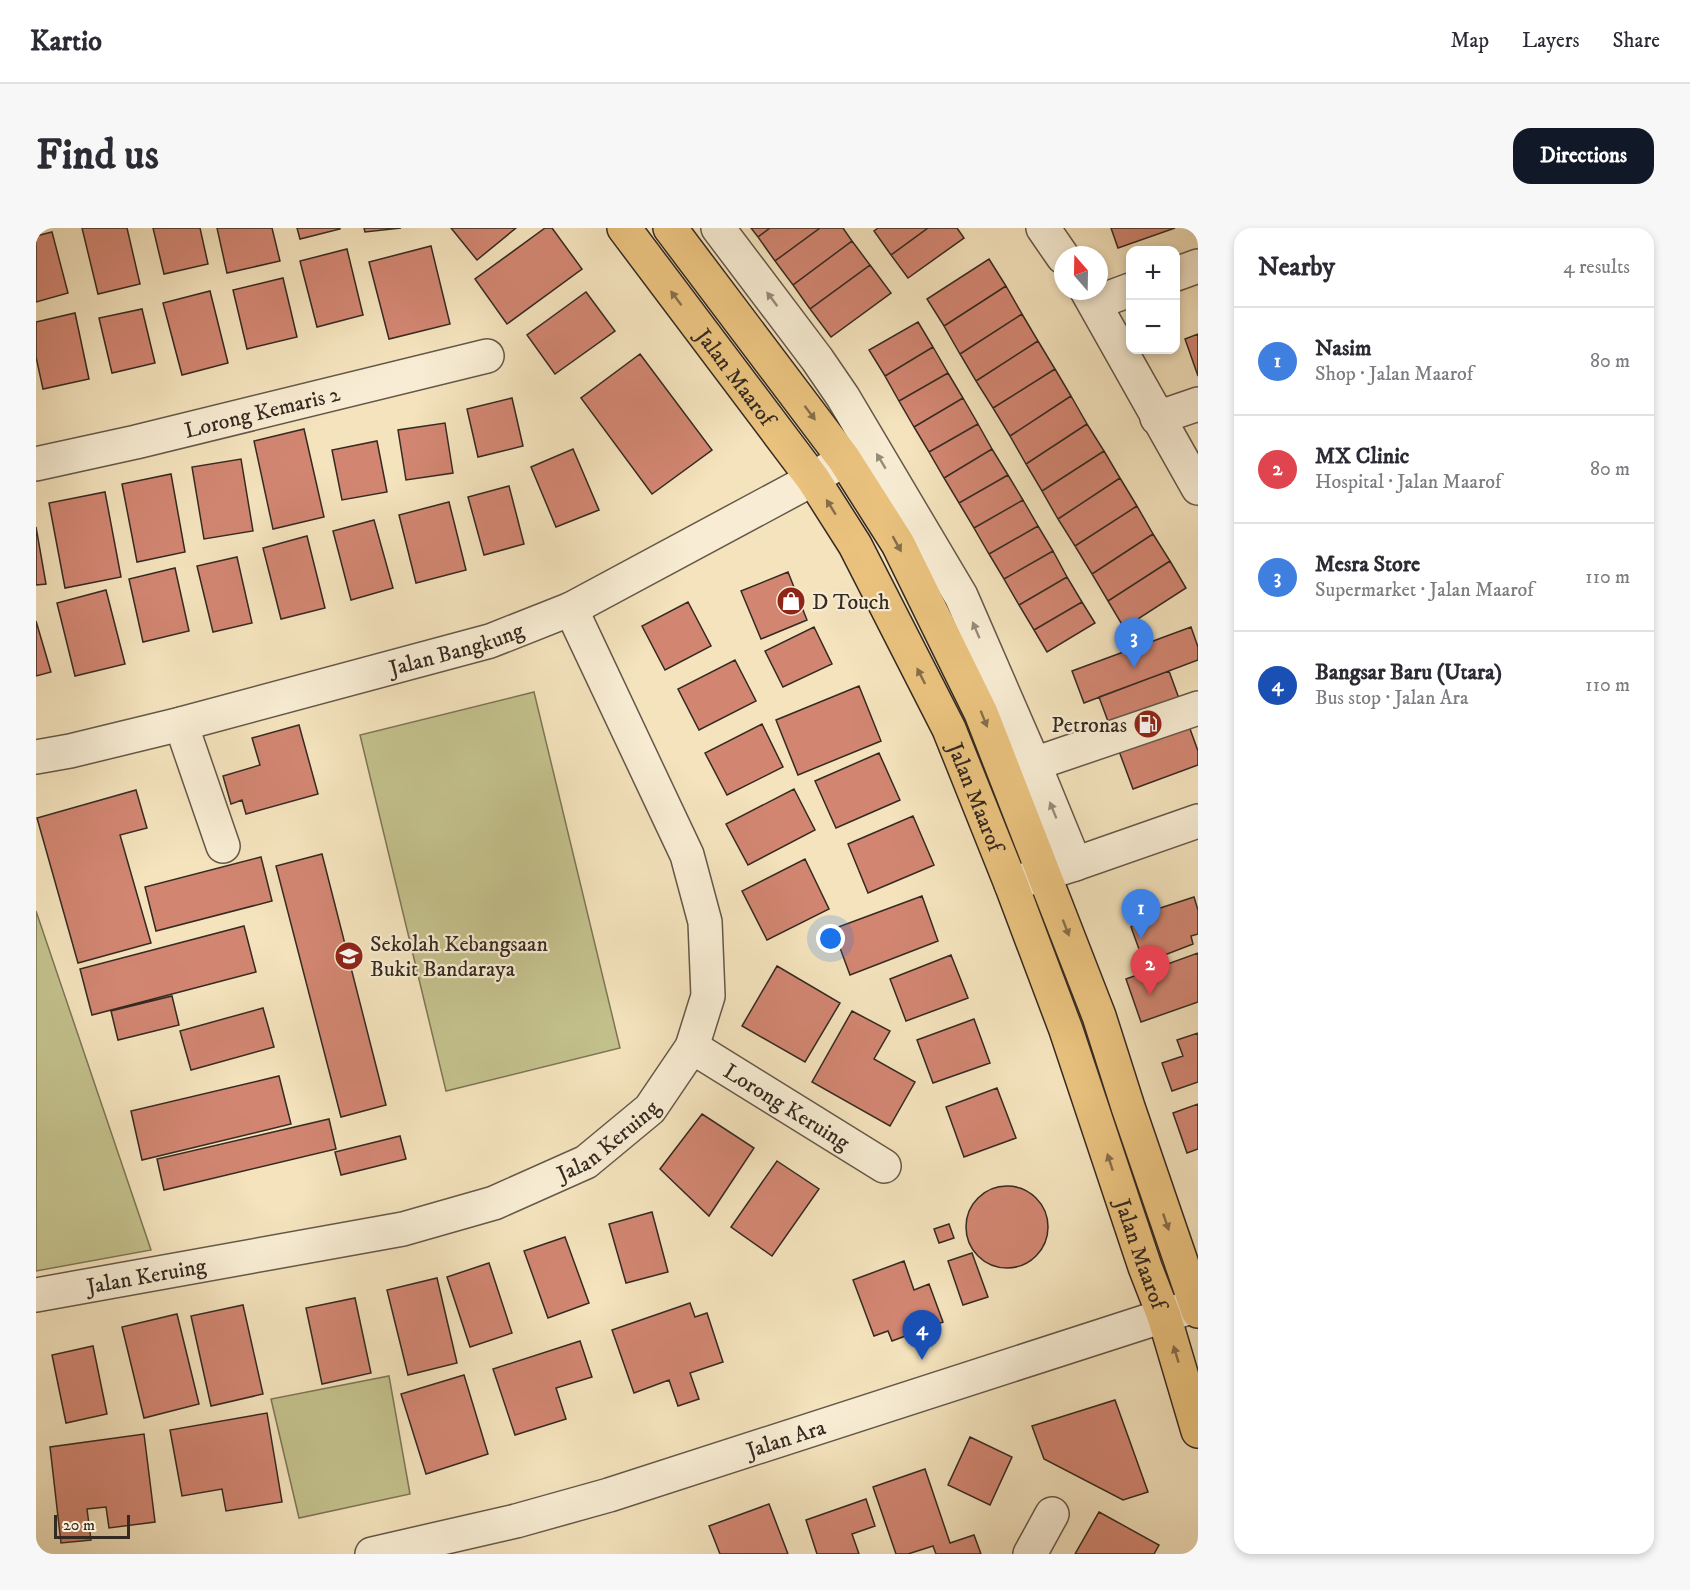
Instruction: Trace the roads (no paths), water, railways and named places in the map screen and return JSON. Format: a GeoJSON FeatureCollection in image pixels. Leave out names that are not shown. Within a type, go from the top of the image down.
{"type":"FeatureCollection","features":[{"type":"Feature","properties":{"kind":"main road","name":"Jalan Maarof"},"geometry":{"type":"LineString","coordinates":[[624,228],[813,478],[855,545],[949,729],[1066,1030],[1145,1267],[1164,1316],[1198,1431]]}},
{"type":"Feature","properties":{"kind":"main road","name":"Jalan Maarof"},"geometry":{"type":"LineString","coordinates":[[670,228],[844,459],[898,544],[1059,869],[1099,1016],[1197,1308]]}},
{"type":"Feature","properties":{"kind":"street","name":"Jalan Maarof"},"geometry":{"type":"LineString","coordinates":[[718,228],[843,397],[961,596],[1034,764],[1059,869]]}},
{"type":"Feature","properties":{"kind":"street"},"geometry":{"type":"LineString","coordinates":[[1043,228],[1055,246]]}},
{"type":"Feature","properties":{"kind":"street"},"geometry":{"type":"LineString","coordinates":[[1180,273],[1198,266]]}},
{"type":"Feature","properties":{"kind":"street"},"geometry":{"type":"LineString","coordinates":[[1108,294],[1126,291]]}},
{"type":"Feature","properties":{"kind":"street"},"geometry":{"type":"LineString","coordinates":[[1093,300],[1198,488]]}},
{"type":"Feature","properties":{"kind":"street","name":"Lorong Kemaris 2"},"geometry":{"type":"LineString","coordinates":[[36,464],[136,442],[487,356]]}},
{"type":"Feature","properties":{"kind":"street"},"geometry":{"type":"LineString","coordinates":[[1157,418],[1198,404]]}},
{"type":"Feature","properties":{"kind":"street","name":"Jalan Bangkung"},"geometry":{"type":"LineString","coordinates":[[36,758],[181,724],[490,641],[571,609],[844,459]]}},
{"type":"Feature","properties":{"kind":"street","name":"Jalan Keruing"},"geometry":{"type":"LineString","coordinates":[[36,1295],[403,1229],[494,1203],[586,1162],[650,1108],[692,1047],[708,996],[705,922],[687,855],[571,609]]}},
{"type":"Feature","properties":{"kind":"street"},"geometry":{"type":"LineString","coordinates":[[1034,764],[1198,708]]}},
{"type":"Feature","properties":{"kind":"street"},"geometry":{"type":"LineString","coordinates":[[181,724],[223,846]]}},
{"type":"Feature","properties":{"kind":"street"},"geometry":{"type":"LineString","coordinates":[[1011,884],[1198,821]]}},
{"type":"Feature","properties":{"kind":"street","name":"Lorong Keruing"},"geometry":{"type":"LineString","coordinates":[[692,1047],[884,1166]]}},
{"type":"Feature","properties":{"kind":"street","name":"Jalan Ara"},"geometry":{"type":"LineString","coordinates":[[372,1554],[516,1521],[609,1496],[1164,1316],[1197,1308]]}},
{"type":"Feature","properties":{"kind":"street"},"geometry":{"type":"LineString","coordinates":[[1030,1554],[1052,1514]]}},
{"type":"Feature","properties":{"kind":"place","name":"D Touch"},"geometry":{"type":"Point","coordinates":[791,601]}},
{"type":"Feature","properties":{"kind":"place","name":"Mesra Store"},"geometry":{"type":"Point","coordinates":[1134,668]}},
{"type":"Feature","properties":{"kind":"place","name":"Petronas"},"geometry":{"type":"Point","coordinates":[1148,724]}},
{"type":"Feature","properties":{"kind":"place","name":"Nasim"},"geometry":{"type":"Point","coordinates":[1141,939]}},
{"type":"Feature","properties":{"kind":"place","name":"Sekolah Kebangsaan Bukit Bandaraya"},"geometry":{"type":"Point","coordinates":[349,956]}},
{"type":"Feature","properties":{"kind":"place","name":"MX Clinic"},"geometry":{"type":"Point","coordinates":[1150,995]}},
{"type":"Feature","properties":{"kind":"place","name":"Bangsar Baru (Utara)"},"geometry":{"type":"Point","coordinates":[922,1360]}}]}
